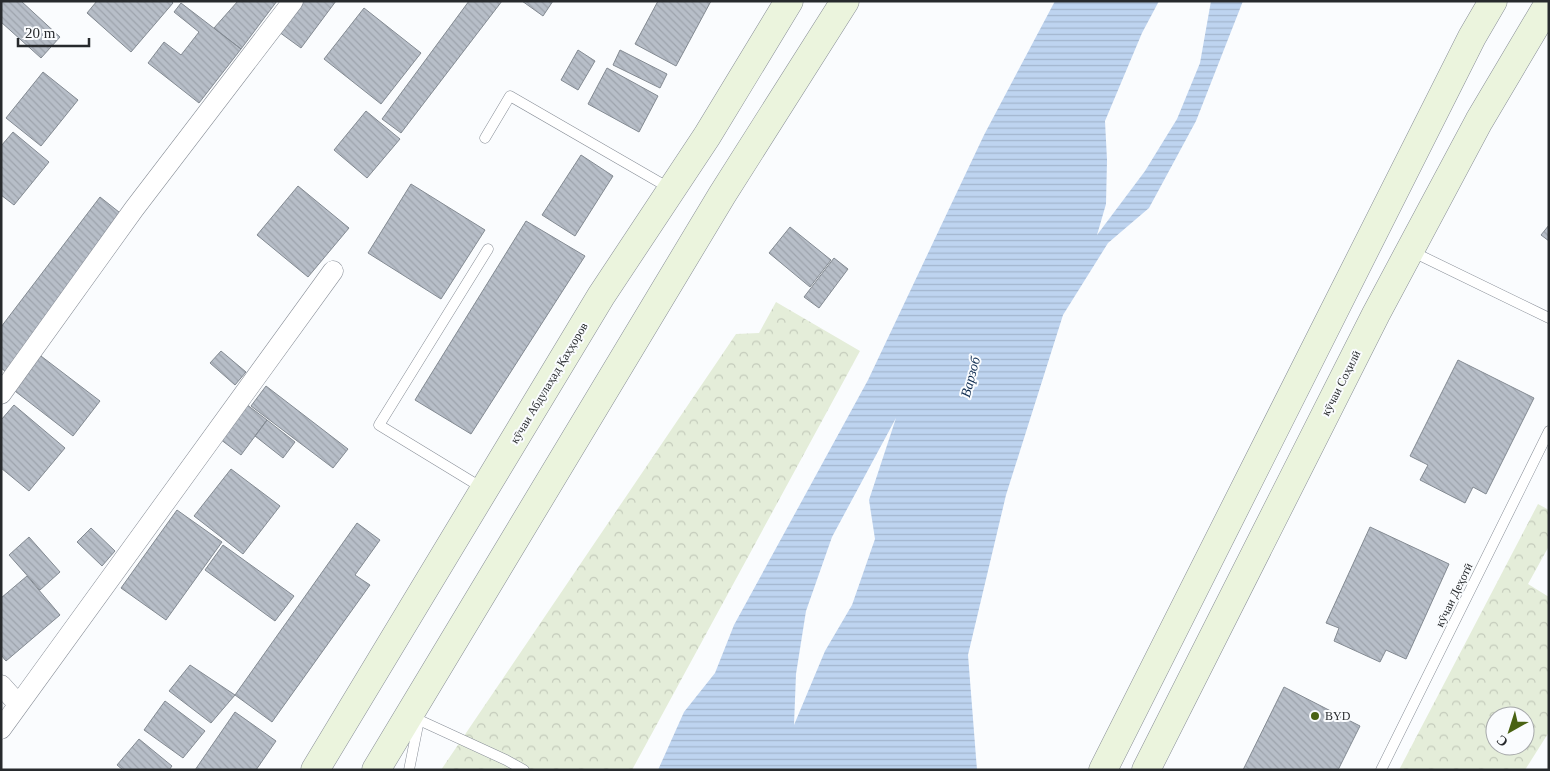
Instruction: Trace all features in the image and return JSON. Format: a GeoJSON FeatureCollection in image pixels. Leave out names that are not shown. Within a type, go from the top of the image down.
{"type":"FeatureCollection","features":[{"type":"Feature","properties":{"kind":"main road"},"geometry":{"type":"LineString","coordinates":[[376,770],[722,195],[845,1]]}},
{"type":"Feature","properties":{"kind":"main road"},"geometry":{"type":"LineString","coordinates":[[1103,770],[1472,37],[1493,1]]}},
{"type":"Feature","properties":{"kind":"main road","name":"кӯчаи Соҳилӣ"},"geometry":{"type":"LineString","coordinates":[[1146,770],[1376,314],[1479,121],[1549,3]]}},
{"type":"Feature","properties":{"kind":"main road","name":"кӯчаи Абдулаҳад Қаҳҳоров"},"geometry":{"type":"LineString","coordinates":[[315,770],[601,296],[707,136],[786,4]]}},
{"type":"Feature","properties":{"kind":"street"},"geometry":{"type":"LineString","coordinates":[[1,394],[134,209],[293,1]]}},
{"type":"Feature","properties":{"kind":"street"},"geometry":{"type":"LineString","coordinates":[[1,729],[333,271]]}},
{"type":"Feature","properties":{"kind":"street"},"geometry":{"type":"LineString","coordinates":[[1,685],[18,704]]}},
{"type":"Feature","properties":{"kind":"lane"},"geometry":{"type":"LineString","coordinates":[[485,138],[510,96],[672,190]]}},
{"type":"Feature","properties":{"kind":"lane"},"geometry":{"type":"LineString","coordinates":[[485,489],[379,425],[488,249]]}},
{"type":"Feature","properties":{"kind":"lane"},"geometry":{"type":"LineString","coordinates":[[1410,250],[1549,318]]}},
{"type":"Feature","properties":{"kind":"lane","name":"кӯчаи Деҳотӣ"},"geometry":{"type":"LineString","coordinates":[[1381,770],[1549,431]]}},
{"type":"Feature","properties":{"kind":"lane"},"geometry":{"type":"LineString","coordinates":[[409,770],[419,720],[524,770]]}},
{"type":"Feature","properties":{"kind":"green space"},"geometry":{"type":"Polygon","coordinates":[[[776,302],[860,351],[632,770],[441,770],[736,334],[759,333],[776,302]]]}},
{"type":"Feature","properties":{"kind":"green space"},"geometry":{"type":"Polygon","coordinates":[[[1538,504],[1549,510],[1549,546],[1528,584],[1549,597],[1549,732],[1535,754],[1535,706],[1485,706],[1485,756],[1534,756],[1525,770],[1399,770],[1538,504]]]}},
{"type":"Feature","properties":{"kind":"water","name":"Варзоб"},"geometry":{"type":"Polygon","coordinates":[[[1055,1],[1159,1],[1142,33],[1105,121],[1107,160],[1106,204],[1097,235],[1145,171],[1177,119],[1200,63],[1211,1],[1243,1],[1196,121],[1149,208],[1108,243],[1063,315],[1006,495],[968,655],[977,770],[658,770],[684,712],[715,673],[734,625],[868,380],[984,135],[1055,1]],[[896,418],[832,537],[806,611],[796,674],[794,725],[825,651],[852,605],[875,539],[869,500],[896,418]]]}},
{"type":"Feature","properties":{"kind":"building"},"geometry":{"type":"Polygon","coordinates":[[[1,1],[21,1],[60,37],[41,58],[1,22],[1,1]]]}},
{"type":"Feature","properties":{"kind":"building"},"geometry":{"type":"Polygon","coordinates":[[[97,1],[171,1],[173,3],[131,52],[87,13],[97,1]]]}},
{"type":"Feature","properties":{"kind":"building"},"geometry":{"type":"Polygon","coordinates":[[[238,1],[277,1],[241,49],[214,28],[238,1]]]}},
{"type":"Feature","properties":{"kind":"building"},"geometry":{"type":"Polygon","coordinates":[[[302,1],[336,1],[301,48],[279,32],[302,1]]]}},
{"type":"Feature","properties":{"kind":"building"},"geometry":{"type":"Polygon","coordinates":[[[469,1],[502,1],[401,133],[382,119],[469,1]]]}},
{"type":"Feature","properties":{"kind":"building"},"geometry":{"type":"Polygon","coordinates":[[[522,1],[553,1],[543,16],[522,1]]]}},
{"type":"Feature","properties":{"kind":"building"},"geometry":{"type":"Polygon","coordinates":[[[658,1],[711,1],[676,66],[635,44],[658,1]]]}},
{"type":"Feature","properties":{"kind":"building"},"geometry":{"type":"Polygon","coordinates":[[[181,3],[241,49],[199,103],[148,63],[164,42],[181,55],[199,32],[174,12],[181,3]]]}},
{"type":"Feature","properties":{"kind":"building"},"geometry":{"type":"Polygon","coordinates":[[[364,8],[421,53],[381,104],[324,59],[364,8]]]}},
{"type":"Feature","properties":{"kind":"building"},"geometry":{"type":"Polygon","coordinates":[[[578,50],[595,61],[578,90],[561,80],[578,50]]]}},
{"type":"Feature","properties":{"kind":"building"},"geometry":{"type":"Polygon","coordinates":[[[620,50],[667,74],[660,88],[613,65],[620,50]]]}},
{"type":"Feature","properties":{"kind":"building"},"geometry":{"type":"Polygon","coordinates":[[[607,68],[658,96],[639,132],[588,104],[607,68]]]}},
{"type":"Feature","properties":{"kind":"building"},"geometry":{"type":"Polygon","coordinates":[[[43,72],[78,100],[41,146],[6,118],[43,72]]]}},
{"type":"Feature","properties":{"kind":"building"},"geometry":{"type":"Polygon","coordinates":[[[366,111],[400,139],[367,178],[334,150],[366,111]]]}},
{"type":"Feature","properties":{"kind":"building"},"geometry":{"type":"Polygon","coordinates":[[[13,132],[49,162],[14,205],[1,195],[1,146],[13,132]]]}},
{"type":"Feature","properties":{"kind":"building"},"geometry":{"type":"Polygon","coordinates":[[[581,155],[613,176],[575,236],[542,215],[581,155]]]}},
{"type":"Feature","properties":{"kind":"building"},"geometry":{"type":"Polygon","coordinates":[[[411,184],[485,230],[441,299],[368,253],[411,184]]]}},
{"type":"Feature","properties":{"kind":"building"},"geometry":{"type":"Polygon","coordinates":[[[298,186],[349,228],[308,277],[257,235],[298,186]]]}},
{"type":"Feature","properties":{"kind":"building"},"geometry":{"type":"Polygon","coordinates":[[[100,197],[124,216],[6,372],[1,368],[1,327],[100,197]]]}},
{"type":"Feature","properties":{"kind":"building"},"geometry":{"type":"Polygon","coordinates":[[[526,221],[585,256],[471,434],[415,400],[526,221]]]}},
{"type":"Feature","properties":{"kind":"building"},"geometry":{"type":"Polygon","coordinates":[[[1549,225],[1549,241],[1541,235],[1549,225]]]}},
{"type":"Feature","properties":{"kind":"building"},"geometry":{"type":"Polygon","coordinates":[[[790,227],[831,260],[810,287],[769,253],[790,227]]]}},
{"type":"Feature","properties":{"kind":"building"},"geometry":{"type":"Polygon","coordinates":[[[834,258],[848,269],[819,308],[804,297],[834,258]]]}},
{"type":"Feature","properties":{"kind":"building"},"geometry":{"type":"Polygon","coordinates":[[[221,351],[246,372],[235,385],[210,363],[221,351]]]}},
{"type":"Feature","properties":{"kind":"building"},"geometry":{"type":"Polygon","coordinates":[[[37,353],[100,401],[73,436],[11,388],[37,353]]]}},
{"type":"Feature","properties":{"kind":"building"},"geometry":{"type":"Polygon","coordinates":[[[1458,360],[1534,398],[1486,494],[1473,487],[1465,503],[1420,480],[1428,465],[1410,456],[1458,360]]]}},
{"type":"Feature","properties":{"kind":"building"},"geometry":{"type":"Polygon","coordinates":[[[266,386],[348,449],[333,468],[251,406],[266,386]]]}},
{"type":"Feature","properties":{"kind":"building"},"geometry":{"type":"Polygon","coordinates":[[[246,404],[267,420],[241,455],[220,439],[246,404]]]}},
{"type":"Feature","properties":{"kind":"building"},"geometry":{"type":"Polygon","coordinates":[[[14,405],[65,448],[29,491],[1,468],[1,420],[14,405]]]}},
{"type":"Feature","properties":{"kind":"building"},"geometry":{"type":"Polygon","coordinates":[[[267,420],[295,442],[283,458],[255,436],[267,420]]]}},
{"type":"Feature","properties":{"kind":"building"},"geometry":{"type":"Polygon","coordinates":[[[231,469],[280,506],[243,554],[194,516],[231,469]]]}},
{"type":"Feature","properties":{"kind":"building"},"geometry":{"type":"Polygon","coordinates":[[[177,510],[222,542],[166,620],[121,588],[177,510]]]}},
{"type":"Feature","properties":{"kind":"building"},"geometry":{"type":"Polygon","coordinates":[[[357,523],[380,540],[355,575],[370,585],[272,722],[235,695],[357,523]]]}},
{"type":"Feature","properties":{"kind":"building"},"geometry":{"type":"Polygon","coordinates":[[[1370,527],[1449,564],[1406,659],[1386,650],[1380,662],[1334,641],[1339,628],[1326,623],[1370,527]]]}},
{"type":"Feature","properties":{"kind":"building"},"geometry":{"type":"Polygon","coordinates":[[[91,528],[115,551],[102,566],[77,542],[91,528]]]}},
{"type":"Feature","properties":{"kind":"building"},"geometry":{"type":"Polygon","coordinates":[[[29,537],[60,572],[40,590],[9,555],[29,537]]]}},
{"type":"Feature","properties":{"kind":"building"},"geometry":{"type":"Polygon","coordinates":[[[223,545],[294,596],[275,621],[205,570],[223,545]]]}},
{"type":"Feature","properties":{"kind":"building"},"geometry":{"type":"Polygon","coordinates":[[[27,576],[60,615],[6,661],[1,655],[1,598],[27,576]]]}},
{"type":"Feature","properties":{"kind":"building"},"geometry":{"type":"Polygon","coordinates":[[[190,665],[235,695],[211,723],[169,691],[190,665]]]}},
{"type":"Feature","properties":{"kind":"building"},"geometry":{"type":"Polygon","coordinates":[[[1284,687],[1360,726],[1338,770],[1243,770],[1284,687]]]}},
{"type":"Feature","properties":{"kind":"building"},"geometry":{"type":"Polygon","coordinates":[[[165,701],[205,731],[183,758],[144,730],[165,701]]]}},
{"type":"Feature","properties":{"kind":"building"},"geometry":{"type":"Polygon","coordinates":[[[235,712],[276,741],[256,770],[195,770],[235,712]]]}},
{"type":"Feature","properties":{"kind":"building"},"geometry":{"type":"Polygon","coordinates":[[[139,739],[172,766],[169,770],[123,770],[117,765],[139,739]]]}},
{"type":"Feature","properties":{"kind":"place","name":"BYD"},"geometry":{"type":"Point","coordinates":[1315,716]}}]}
